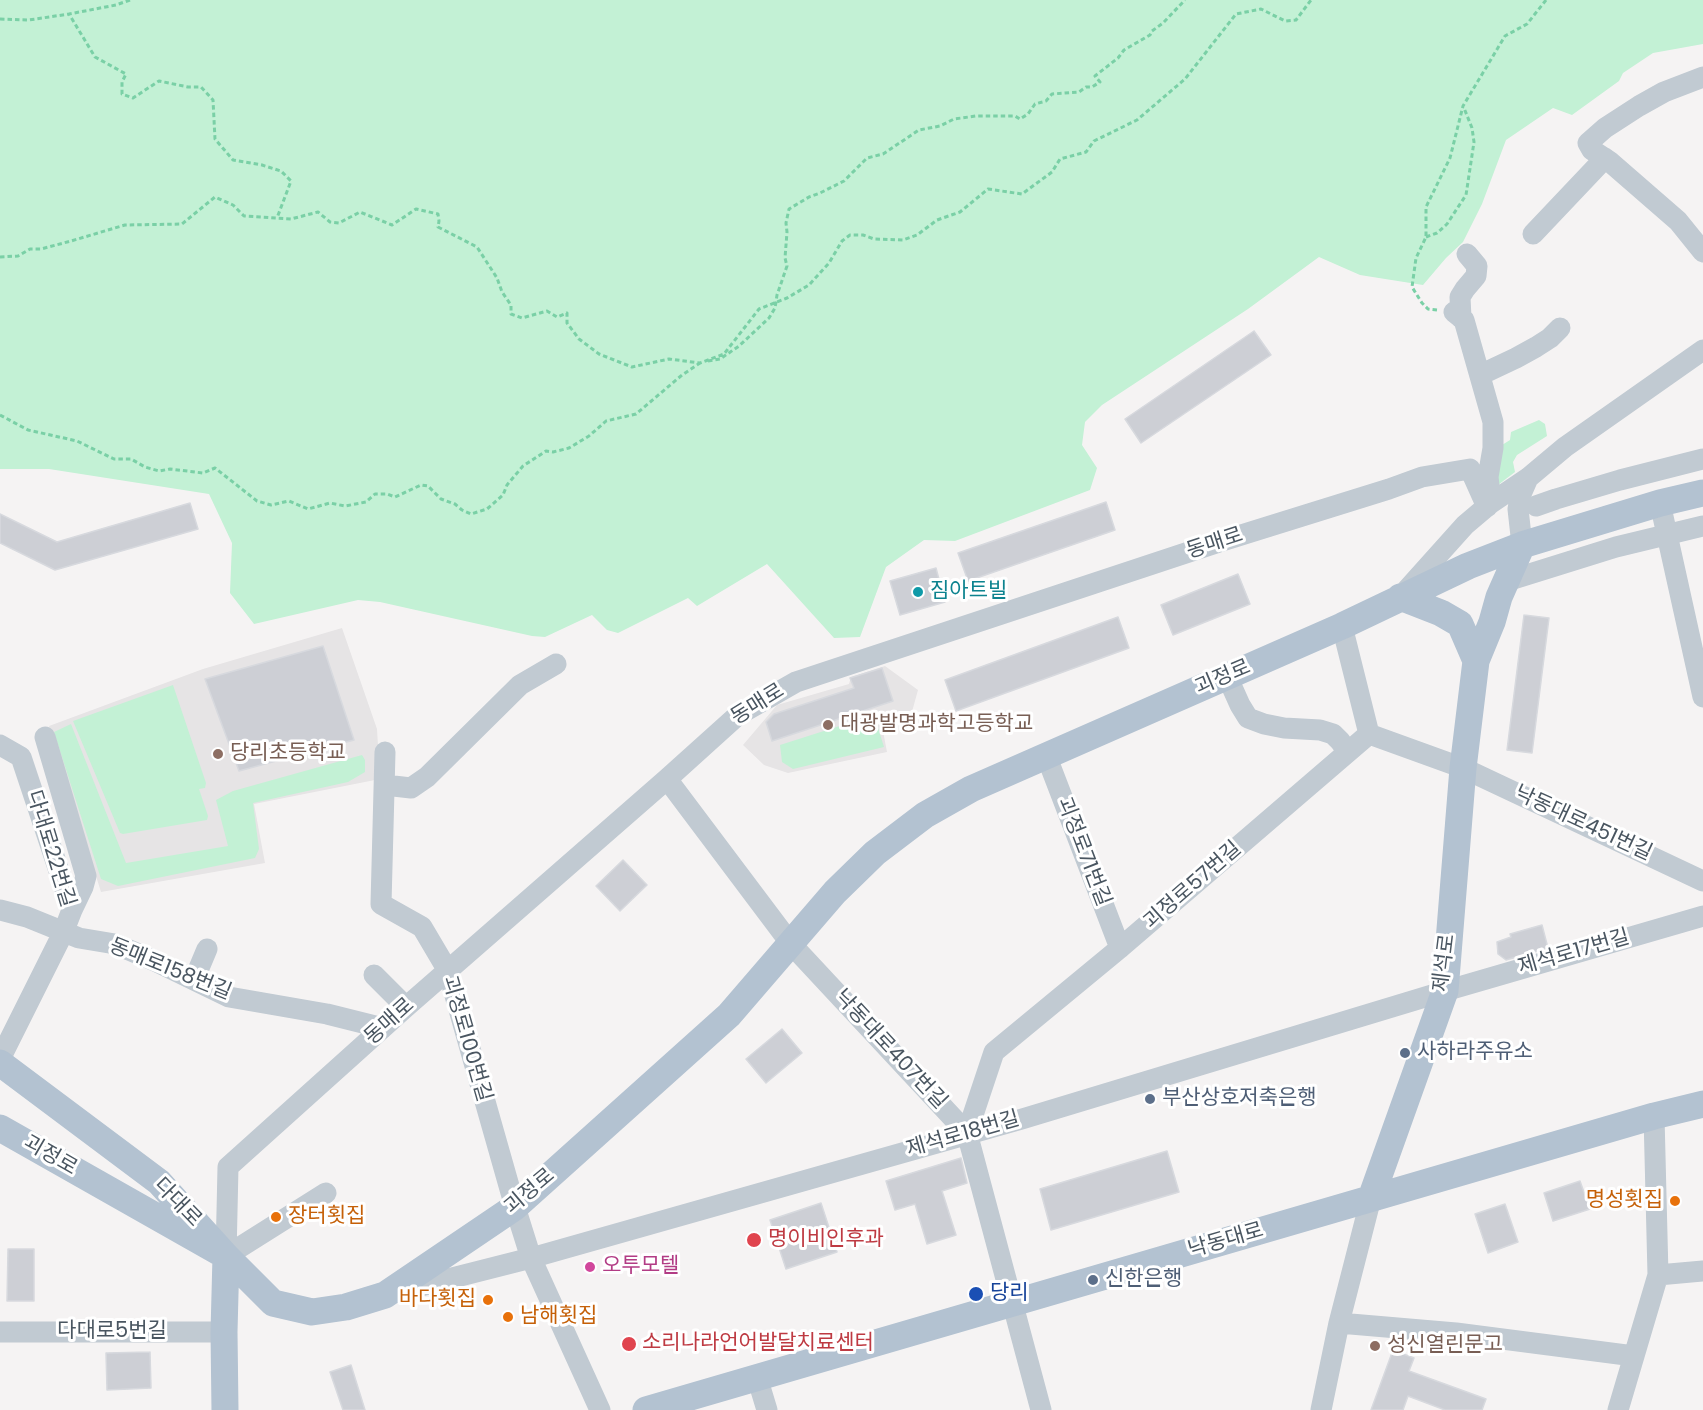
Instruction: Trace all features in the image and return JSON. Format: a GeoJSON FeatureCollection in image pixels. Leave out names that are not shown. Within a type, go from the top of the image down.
{"type":"FeatureCollection","features":[{"type":"Feature","properties":{"kind":"main road","name":"괴정로"},"geometry":{"type":"LineString","coordinates":[[0,1128],[226,1256],[273,1303],[312,1312],[346,1307],[385,1295],[514,1207],[729,1016],[835,892],[875,853],[926,815],[971,789],[1342,626],[1468,566],[1522,545],[1660,503],[1703,493]]}},
{"type":"Feature","properties":{"kind":"main road","name":"제석로"},"geometry":{"type":"LineString","coordinates":[[1371,1198],[1445,991],[1463,768],[1476,661],[1522,545]]}},
{"type":"Feature","properties":{"kind":"main road"},"geometry":{"type":"LineString","coordinates":[[1400,597],[1441,613],[1460,624],[1476,661]]}},
{"type":"Feature","properties":{"kind":"main road","name":"다대로"},"geometry":{"type":"LineString","coordinates":[[0,1061],[159,1182],[226,1256]]}},
{"type":"Feature","properties":{"kind":"main road","name":"낙동대로"},"geometry":{"type":"LineString","coordinates":[[646,1410],[1654,1116],[1703,1104]]}},
{"type":"Feature","properties":{"kind":"main road"},"geometry":{"type":"LineString","coordinates":[[225,1410],[226,1256]]}},
{"type":"Feature","properties":{"kind":"street"},"geometry":{"type":"LineString","coordinates":[[1703,76],[1664,92],[1605,128],[1588,143],[1592,150],[1605,158],[1678,221],[1703,252]]}},
{"type":"Feature","properties":{"kind":"street"},"geometry":{"type":"LineString","coordinates":[[1533,234],[1605,158]]}},
{"type":"Feature","properties":{"kind":"street"},"geometry":{"type":"LineString","coordinates":[[1467,254],[1477,266],[1476,276],[1461,297],[1458,315],[1464,320],[1493,422],[1493,448],[1488,477],[1489,505]]}},
{"type":"Feature","properties":{"kind":"street"},"geometry":{"type":"LineString","coordinates":[[1480,375],[1536,347],[1560,328]]}},
{"type":"Feature","properties":{"kind":"street"},"geometry":{"type":"LineString","coordinates":[[1400,597],[1465,525],[1489,505],[1528,478],[1565,447],[1703,350]]}},
{"type":"Feature","properties":{"kind":"street"},"geometry":{"type":"LineString","coordinates":[[1536,506],[1620,480],[1703,459]]}},
{"type":"Feature","properties":{"kind":"street","name":"동매로"},"geometry":{"type":"LineString","coordinates":[[226,1256],[228,1167],[738,715],[807,678],[1422,477],[1470,469],[1489,505]]}},
{"type":"Feature","properties":{"kind":"street"},"geometry":{"type":"LineString","coordinates":[[1522,545],[1518,509],[1528,478]]}},
{"type":"Feature","properties":{"kind":"street"},"geometry":{"type":"LineString","coordinates":[[1660,503],[1703,697]]}},
{"type":"Feature","properties":{"kind":"street"},"geometry":{"type":"LineString","coordinates":[[1507,581],[1616,547],[1703,525]]}},
{"type":"Feature","properties":{"kind":"street"},"geometry":{"type":"LineString","coordinates":[[1342,626],[1369,734]]}},
{"type":"Feature","properties":{"kind":"street"},"geometry":{"type":"LineString","coordinates":[[385,785],[411,788],[427,777],[520,685],[556,664]]}},
{"type":"Feature","properties":{"kind":"street"},"geometry":{"type":"LineString","coordinates":[[1227,676],[1248,718],[1274,726],[1320,730],[1333,734],[1348,752]]}},
{"type":"Feature","properties":{"kind":"street","name":"괴정로57번길"},"geometry":{"type":"LineString","coordinates":[[967,1133],[994,1052],[1120,948],[1369,734]]}},
{"type":"Feature","properties":{"kind":"street","name":"낙동대로451번길"},"geometry":{"type":"LineString","coordinates":[[1369,734],[1463,768],[1703,881]]}},
{"type":"Feature","properties":{"kind":"street"},"geometry":{"type":"LineString","coordinates":[[45,737],[86,876],[72,910]]}},
{"type":"Feature","properties":{"kind":"street","name":"다대로22번길"},"geometry":{"type":"LineString","coordinates":[[0,745],[21,757],[72,910],[0,1061]]}},
{"type":"Feature","properties":{"kind":"street","name":"괴정로100번길"},"geometry":{"type":"LineString","coordinates":[[385,752],[381,904],[422,927],[448,971],[514,1207]]}},
{"type":"Feature","properties":{"kind":"street","name":"괴정로71번길"},"geometry":{"type":"LineString","coordinates":[[1046,755],[1120,948]]}},
{"type":"Feature","properties":{"kind":"street"},"geometry":{"type":"LineString","coordinates":[[666,779],[791,944]]}},
{"type":"Feature","properties":{"kind":"street","name":"동매로158번길"},"geometry":{"type":"LineString","coordinates":[[0,910],[27,917],[79,938],[115,944],[228,997],[327,1014],[383,1028]]}},
{"type":"Feature","properties":{"kind":"street","name":"제석로17번길"},"geometry":{"type":"LineString","coordinates":[[1445,991],[1703,916]]}},
{"type":"Feature","properties":{"kind":"street","name":"낙동대로407번길"},"geometry":{"type":"LineString","coordinates":[[791,944],[967,1133],[1041,1410]]}},
{"type":"Feature","properties":{"kind":"street"},"geometry":{"type":"LineString","coordinates":[[195,980],[207,949]]}},
{"type":"Feature","properties":{"kind":"street"},"geometry":{"type":"LineString","coordinates":[[374,975],[406,1007]]}},
{"type":"Feature","properties":{"kind":"street","name":"제석로18번길"},"geometry":{"type":"LineString","coordinates":[[385,1295],[531,1258],[1022,1119],[1445,991]]}},
{"type":"Feature","properties":{"kind":"street"},"geometry":{"type":"LineString","coordinates":[[1618,1410],[1658,1275],[1654,1116]]}},
{"type":"Feature","properties":{"kind":"street"},"geometry":{"type":"LineString","coordinates":[[226,1256],[326,1192]]}},
{"type":"Feature","properties":{"kind":"street","name":"제석로"},"geometry":{"type":"LineString","coordinates":[[1321,1410],[1339,1323],[1371,1198]]}},
{"type":"Feature","properties":{"kind":"street"},"geometry":{"type":"LineString","coordinates":[[514,1207],[531,1258],[600,1410]]}},
{"type":"Feature","properties":{"kind":"street"},"geometry":{"type":"LineString","coordinates":[[1658,1275],[1703,1271]]}},
{"type":"Feature","properties":{"kind":"street"},"geometry":{"type":"LineString","coordinates":[[1339,1323],[1456,1333],[1634,1356]]}},
{"type":"Feature","properties":{"kind":"street","name":"다대로5번길"},"geometry":{"type":"LineString","coordinates":[[0,1332],[224,1332]]}},
{"type":"Feature","properties":{"kind":"street"},"geometry":{"type":"LineString","coordinates":[[757,1377],[767,1410]]}},
{"type":"Feature","properties":{"kind":"path"},"geometry":{"type":"LineString","coordinates":[[0,19],[29,20],[116,5],[130,0]]}},
{"type":"Feature","properties":{"kind":"path"},"geometry":{"type":"LineString","coordinates":[[0,257],[18,256],[30,249],[41,249],[71,242],[125,225],[182,224],[215,197],[234,205],[244,216],[291,219],[318,212],[330,222],[339,223],[360,212],[392,225],[416,209],[438,214],[440,221],[438,227],[477,247],[511,305],[511,314],[522,318],[547,311],[557,317],[567,313],[567,323],[579,339],[599,354],[632,367],[669,359],[701,362],[720,359],[739,346],[769,318],[778,301],[777,295],[787,266],[785,258],[786,223],[789,209],[844,181],[867,158],[883,153],[919,130],[940,126],[954,119],[976,116],[1015,116],[1020,119],[1028,114],[1035,104],[1046,101],[1052,94],[1079,92],[1086,87],[1092,87],[1100,82],[1095,76],[1118,58],[1124,50],[1150,35],[1185,0]]}},
{"type":"Feature","properties":{"kind":"path"},"geometry":{"type":"LineString","coordinates":[[0,415],[28,429],[77,441],[114,459],[131,459],[145,467],[159,471],[170,469],[203,473],[216,468],[258,501],[271,505],[289,501],[308,509],[330,503],[345,506],[366,502],[375,494],[395,497],[422,486],[428,486],[441,499],[471,514],[487,510],[503,495],[507,485],[523,466],[546,451],[553,452],[569,448],[589,436],[606,421],[636,414],[701,362],[724,354],[759,309],[787,298],[809,285],[829,263],[842,241],[850,235],[903,240],[917,235],[937,220],[960,212],[988,189],[1022,194],[1052,172],[1060,159],[1086,152],[1094,141],[1137,120],[1185,78],[1236,14],[1261,9],[1285,21],[1296,20],[1311,0]]}},
{"type":"Feature","properties":{"kind":"path"},"geometry":{"type":"LineString","coordinates":[[1458,315],[1428,309],[1412,287],[1416,258],[1426,237],[1426,207],[1450,158],[1463,106],[1505,36],[1527,24],[1546,0]]}},
{"type":"Feature","properties":{"kind":"path"},"geometry":{"type":"LineString","coordinates":[[69,14],[95,57],[126,74],[122,82],[122,94],[133,98],[159,81],[201,87],[213,100],[215,139],[233,160],[281,171],[291,181],[277,218]]}},
{"type":"Feature","properties":{"kind":"path"},"geometry":{"type":"LineString","coordinates":[[1426,237],[1437,234],[1447,224],[1466,195],[1474,142],[1472,128],[1463,106]]}},
{"type":"Feature","properties":{"kind":"shaded area","name":"당리초등학교"},"geometry":{"type":"Polygon","coordinates":[[[342,628],[377,729],[380,779],[254,804],[265,863],[101,892],[49,726],[203,669],[342,628]]]}},
{"type":"Feature","properties":{"kind":"shaded area","name":"대광발명과학고등학교"},"geometry":{"type":"Polygon","coordinates":[[[885,666],[918,690],[910,719],[883,731],[887,752],[788,773],[764,765],[743,745],[777,705],[849,684],[851,677],[885,666]]]}},
{"type":"Feature","properties":{"kind":"green space"},"geometry":{"type":"Polygon","coordinates":[[[0,0],[1703,0],[1703,44],[1653,53],[1623,73],[1619,81],[1572,115],[1553,108],[1506,140],[1482,204],[1463,242],[1423,285],[1360,275],[1319,257],[1248,309],[1102,405],[1085,422],[1082,445],[1097,468],[1090,490],[955,541],[924,540],[886,567],[860,637],[834,638],[767,564],[697,606],[688,598],[618,633],[607,630],[592,615],[545,637],[380,602],[358,600],[254,624],[230,593],[232,543],[209,494],[49,469],[0,469],[0,0]]]}},
{"type":"Feature","properties":{"kind":"green space"},"geometry":{"type":"Polygon","coordinates":[[[1539,420],[1545,424],[1547,436],[1517,455],[1513,462],[1515,472],[1494,488],[1502,445],[1510,440],[1511,432],[1539,420]]]}},
{"type":"Feature","properties":{"kind":"green space"},"geometry":{"type":"Polygon","coordinates":[[[173,685],[206,783],[205,788],[199,789],[208,816],[207,820],[120,833],[73,721],[173,685]]]}},
{"type":"Feature","properties":{"kind":"green space"},"geometry":{"type":"Polygon","coordinates":[[[874,715],[884,747],[793,769],[782,762],[780,745],[874,715]]]}},
{"type":"Feature","properties":{"kind":"green space"},"geometry":{"type":"Polygon","coordinates":[[[71,724],[126,863],[228,846],[216,800],[233,791],[362,755],[365,760],[365,772],[348,782],[253,803],[259,849],[255,858],[118,886],[101,879],[54,732],[71,724]]]}},
{"type":"Feature","properties":{"kind":"building"},"geometry":{"type":"Polygon","coordinates":[[[1254,331],[1271,355],[1141,443],[1125,419],[1254,331]]]}},
{"type":"Feature","properties":{"kind":"building"},"geometry":{"type":"Polygon","coordinates":[[[1106,502],[1115,530],[968,581],[958,553],[1106,502]]]}},
{"type":"Feature","properties":{"kind":"building"},"geometry":{"type":"Polygon","coordinates":[[[190,503],[198,529],[55,570],[0,543],[0,514],[57,542],[190,503]]]}},
{"type":"Feature","properties":{"kind":"building","name":"짐아트빌"},"geometry":{"type":"Polygon","coordinates":[[[936,568],[945,602],[900,615],[890,581],[936,568]]]}},
{"type":"Feature","properties":{"kind":"building"},"geometry":{"type":"Polygon","coordinates":[[[1238,574],[1250,604],[1173,635],[1161,605],[1238,574]]]}},
{"type":"Feature","properties":{"kind":"building"},"geometry":{"type":"Polygon","coordinates":[[[1524,615],[1549,618],[1532,753],[1507,750],[1524,615]]]}},
{"type":"Feature","properties":{"kind":"building"},"geometry":{"type":"Polygon","coordinates":[[[1118,617],[1129,648],[956,711],[945,680],[1118,617]]]}},
{"type":"Feature","properties":{"kind":"building"},"geometry":{"type":"Polygon","coordinates":[[[323,646],[354,740],[239,771],[205,679],[323,646]]]}},
{"type":"Feature","properties":{"kind":"building"},"geometry":{"type":"Polygon","coordinates":[[[882,668],[893,701],[772,741],[766,722],[774,714],[854,688],[850,678],[882,668]]]}},
{"type":"Feature","properties":{"kind":"building"},"geometry":{"type":"Polygon","coordinates":[[[623,860],[647,885],[620,911],[596,886],[623,860]]]}},
{"type":"Feature","properties":{"kind":"building"},"geometry":{"type":"Polygon","coordinates":[[[1542,925],[1548,948],[1506,960],[1498,954],[1497,942],[1511,937],[1510,934],[1542,925]]]}},
{"type":"Feature","properties":{"kind":"building"},"geometry":{"type":"Polygon","coordinates":[[[782,1029],[802,1053],[766,1083],[746,1059],[782,1029]]]}},
{"type":"Feature","properties":{"kind":"building"},"geometry":{"type":"Polygon","coordinates":[[[1167,1151],[1179,1192],[1051,1230],[1040,1189],[1167,1151]]]}},
{"type":"Feature","properties":{"kind":"building"},"geometry":{"type":"Polygon","coordinates":[[[961,1158],[967,1183],[942,1191],[956,1235],[927,1244],[915,1204],[895,1210],[886,1181],[961,1158]]]}},
{"type":"Feature","properties":{"kind":"building"},"geometry":{"type":"Polygon","coordinates":[[[1580,1181],[1590,1209],[1553,1221],[1544,1193],[1580,1181]]]}},
{"type":"Feature","properties":{"kind":"building"},"geometry":{"type":"Polygon","coordinates":[[[821,1203],[837,1252],[786,1269],[770,1220],[821,1203]]]}},
{"type":"Feature","properties":{"kind":"building"},"geometry":{"type":"Polygon","coordinates":[[[1505,1204],[1518,1242],[1488,1253],[1475,1214],[1505,1204]]]}},
{"type":"Feature","properties":{"kind":"building"},"geometry":{"type":"Polygon","coordinates":[[[8,1249],[34,1249],[34,1301],[7,1301],[8,1249]]]}},
{"type":"Feature","properties":{"kind":"building"},"geometry":{"type":"Polygon","coordinates":[[[1393,1350],[1414,1358],[1409,1371],[1486,1399],[1482,1410],[1445,1410],[1408,1396],[1403,1410],[1371,1410],[1393,1350]]]}},
{"type":"Feature","properties":{"kind":"building"},"geometry":{"type":"Polygon","coordinates":[[[150,1352],[151,1388],[107,1390],[106,1353],[150,1352]]]}},
{"type":"Feature","properties":{"kind":"building"},"geometry":{"type":"Polygon","coordinates":[[[351,1365],[365,1410],[343,1410],[330,1372],[351,1365]]]}},
{"type":"Feature","properties":{"kind":"place","name":"짐아트빌"},"geometry":{"type":"Point","coordinates":[918,592]}},
{"type":"Feature","properties":{"kind":"place","name":"대광발명과학고등학교"},"geometry":{"type":"Point","coordinates":[828,725]}},
{"type":"Feature","properties":{"kind":"place","name":"당리초등학교"},"geometry":{"type":"Point","coordinates":[218,754]}},
{"type":"Feature","properties":{"kind":"place","name":"사하라주유소"},"geometry":{"type":"Point","coordinates":[1405,1053]}},
{"type":"Feature","properties":{"kind":"place","name":"부산상호저축은행"},"geometry":{"type":"Point","coordinates":[1150,1099]}},
{"type":"Feature","properties":{"kind":"place","name":"명성횟집"},"geometry":{"type":"Point","coordinates":[1675,1201]}},
{"type":"Feature","properties":{"kind":"place","name":"장터횟집"},"geometry":{"type":"Point","coordinates":[276,1217]}},
{"type":"Feature","properties":{"kind":"place","name":"명이비인후과"},"geometry":{"type":"Point","coordinates":[754,1240]}},
{"type":"Feature","properties":{"kind":"place","name":"오투모텔"},"geometry":{"type":"Point","coordinates":[590,1267]}},
{"type":"Feature","properties":{"kind":"place","name":"신한은행"},"geometry":{"type":"Point","coordinates":[1093,1280]}},
{"type":"Feature","properties":{"kind":"place","name":"당리"},"geometry":{"type":"Point","coordinates":[976,1294]}},
{"type":"Feature","properties":{"kind":"place","name":"바다횟집"},"geometry":{"type":"Point","coordinates":[488,1300]}},
{"type":"Feature","properties":{"kind":"place","name":"남해횟집"},"geometry":{"type":"Point","coordinates":[508,1317]}},
{"type":"Feature","properties":{"kind":"place","name":"소리나라언어발달치료센터"},"geometry":{"type":"Point","coordinates":[629,1344]}},
{"type":"Feature","properties":{"kind":"place","name":"성신열린문고"},"geometry":{"type":"Point","coordinates":[1375,1346]}}]}
